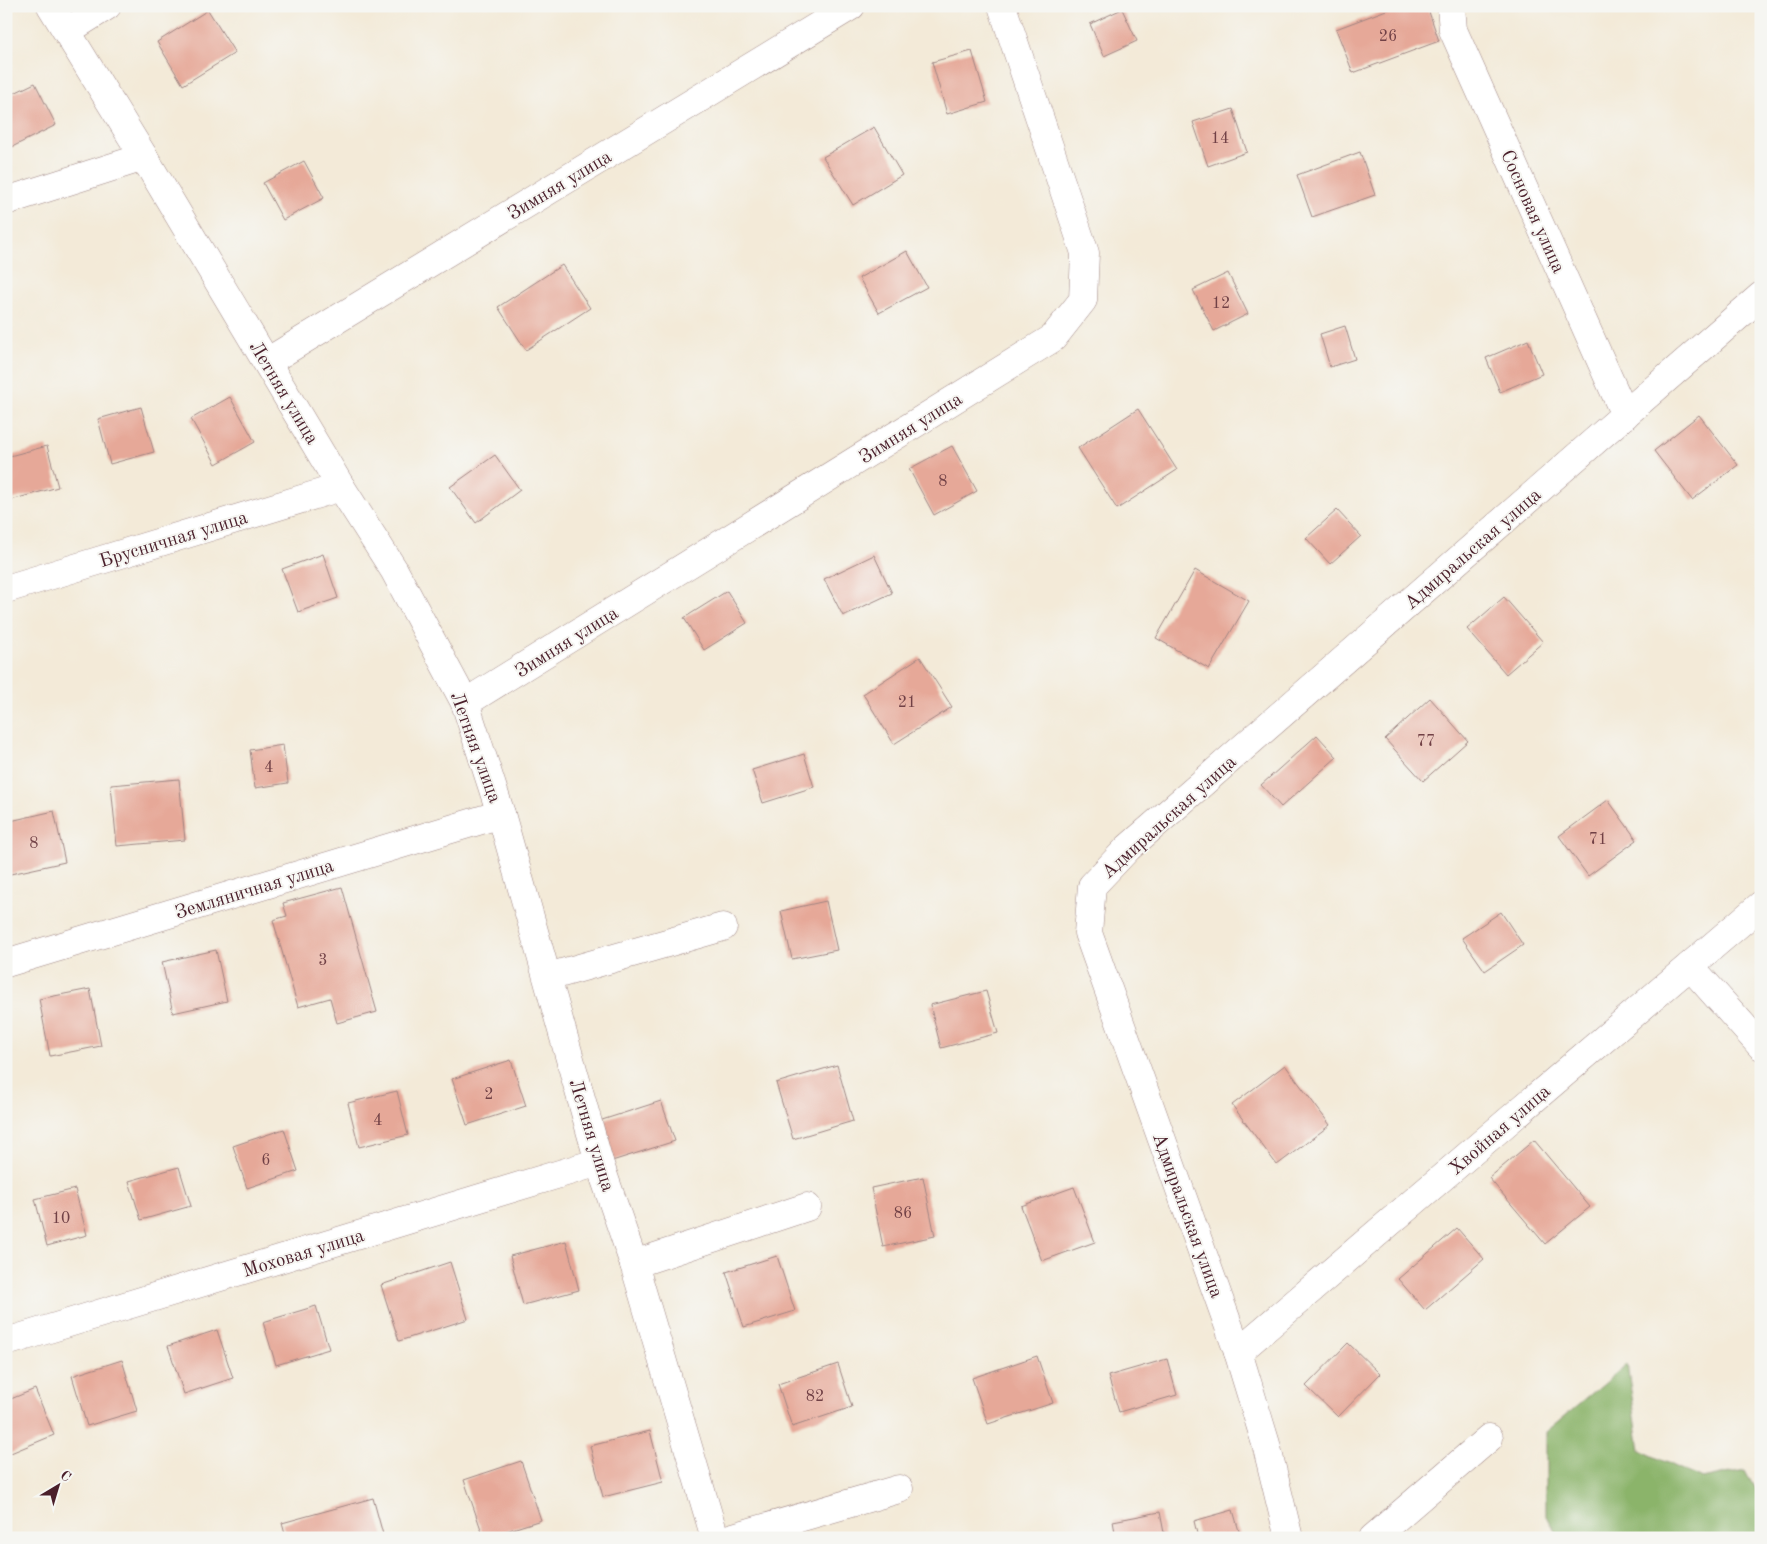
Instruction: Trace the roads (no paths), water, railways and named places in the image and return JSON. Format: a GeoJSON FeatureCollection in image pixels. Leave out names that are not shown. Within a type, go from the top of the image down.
{"type":"FeatureCollection","features":[{"type":"Feature","properties":{"kind":"street","name":"Летняя улица"},"geometry":{"type":"LineString","coordinates":[[51,6],[341,487],[394,570],[465,704],[501,814],[599,1162],[634,1264],[715,1538]]}},
{"type":"Feature","properties":{"kind":"street"},"geometry":{"type":"LineString","coordinates":[[67,31],[107,6]]}},
{"type":"Feature","properties":{"kind":"street","name":"Зимняя улица"},"geometry":{"type":"LineString","coordinates":[[267,362],[851,6]]}},
{"type":"Feature","properties":{"kind":"street","name":"Зимняя улица"},"geometry":{"type":"LineString","coordinates":[[465,704],[1053,338],[1083,300],[1085,253],[1002,6]]}},
{"type":"Feature","properties":{"kind":"street","name":"Сосновая улица"},"geometry":{"type":"LineString","coordinates":[[1451,6],[1453,30],[1625,414]]}},
{"type":"Feature","properties":{"kind":"street"},"geometry":{"type":"LineString","coordinates":[[6,201],[144,158]]}},
{"type":"Feature","properties":{"kind":"street","name":"Адмиральская улица"},"geometry":{"type":"LineString","coordinates":[[1289,1538],[1266,1444],[1238,1352],[1088,932],[1092,886],[1128,848],[1761,296]]}},
{"type":"Feature","properties":{"kind":"street","name":"Брусничная улица"},"geometry":{"type":"LineString","coordinates":[[6,589],[341,487]]}},
{"type":"Feature","properties":{"kind":"street","name":"Земляничная улица"},"geometry":{"type":"LineString","coordinates":[[6,963],[501,814]]}},
{"type":"Feature","properties":{"kind":"street","name":"Хвойная улица"},"geometry":{"type":"LineString","coordinates":[[1238,1352],[1761,905]]}},
{"type":"Feature","properties":{"kind":"street"},"geometry":{"type":"LineString","coordinates":[[548,977],[723,927]]}},
{"type":"Feature","properties":{"kind":"street"},"geometry":{"type":"LineString","coordinates":[[1690,966],[1761,1046]]}},
{"type":"Feature","properties":{"kind":"street","name":"Моховая улица"},"geometry":{"type":"LineString","coordinates":[[6,1342],[599,1162]]}},
{"type":"Feature","properties":{"kind":"street"},"geometry":{"type":"LineString","coordinates":[[634,1264],[806,1207]]}},
{"type":"Feature","properties":{"kind":"street"},"geometry":{"type":"LineString","coordinates":[[1372,1538],[1489,1438]]}},
{"type":"Feature","properties":{"kind":"street"},"geometry":{"type":"LineString","coordinates":[[730,1538],[899,1489]]}}]}
